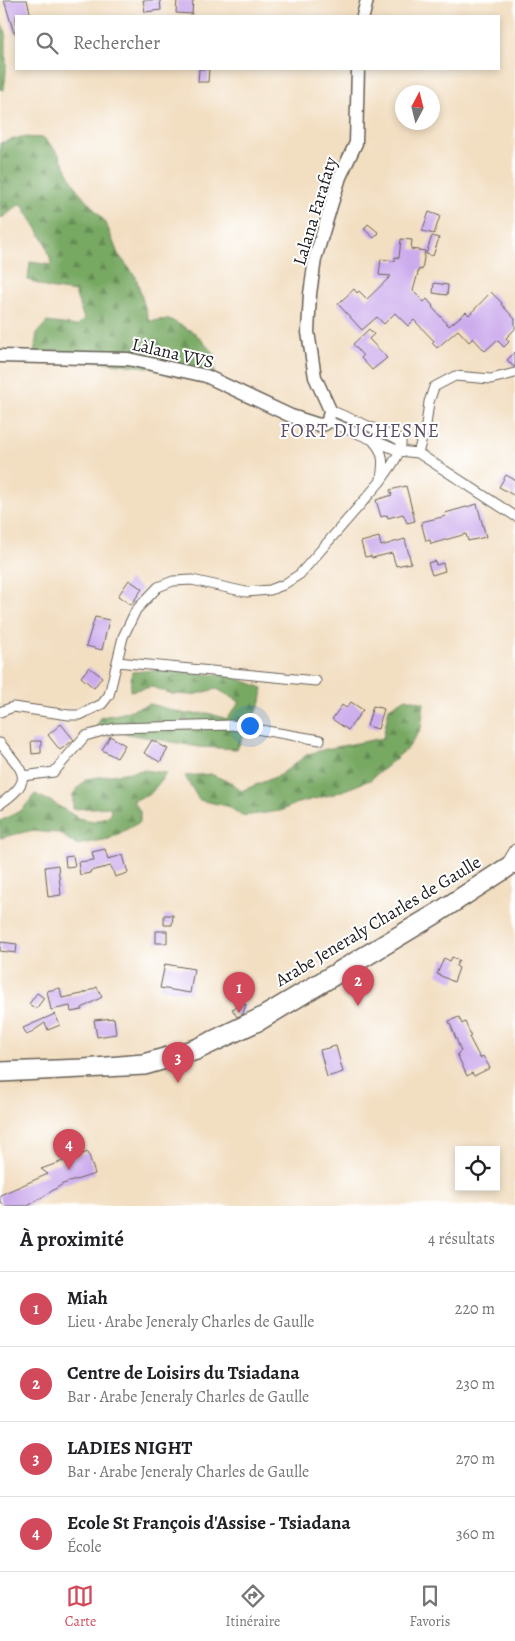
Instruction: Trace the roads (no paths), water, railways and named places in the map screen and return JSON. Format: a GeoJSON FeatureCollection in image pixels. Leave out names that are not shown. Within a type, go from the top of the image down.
{"type":"FeatureCollection","features":[{"type":"Feature","properties":{"kind":"main road"},"geometry":{"type":"LineString","coordinates":[[363,15],[367,0]]}},
{"type":"Feature","properties":{"kind":"main road","name":"Lalana Farafaty"},"geometry":{"type":"LineString","coordinates":[[329,416],[315,377],[308,332],[310,294],[315,259],[330,209],[340,177],[356,143],[358,70]]}},
{"type":"Feature","properties":{"kind":"main road","name":"Làlana VVS"},"geometry":{"type":"LineString","coordinates":[[0,356],[128,359],[206,376],[291,416],[319,425],[325,424],[329,416]]}},
{"type":"Feature","properties":{"kind":"street"},"geometry":{"type":"LineString","coordinates":[[418,454],[434,387],[455,376],[491,379],[515,373]]}},
{"type":"Feature","properties":{"kind":"street"},"geometry":{"type":"LineString","coordinates":[[329,416],[372,440],[399,451],[418,454],[515,516]]}},
{"type":"Feature","properties":{"kind":"street"},"geometry":{"type":"LineString","coordinates":[[0,712],[13,707],[80,715],[102,704],[109,696],[123,637],[136,610],[158,587],[173,581],[192,580],[246,592],[270,590],[283,585],[300,574],[380,482],[402,446],[401,441],[329,416]]}},
{"type":"Feature","properties":{"kind":"street"},"geometry":{"type":"LineString","coordinates":[[372,440],[382,453],[383,466],[380,482]]}},
{"type":"Feature","properties":{"kind":"street"},"geometry":{"type":"LineString","coordinates":[[117,662],[316,681]]}},
{"type":"Feature","properties":{"kind":"street"},"geometry":{"type":"LineString","coordinates":[[23,776],[54,772],[85,736],[114,728],[232,726],[320,740]]}},
{"type":"Feature","properties":{"kind":"street"},"geometry":{"type":"LineString","coordinates":[[0,743],[17,764],[23,776],[22,785],[0,804]]}},
{"type":"Feature","properties":{"kind":"street"},"geometry":{"type":"LineString","coordinates":[[512,864],[515,849]]}},
{"type":"Feature","properties":{"kind":"street","name":"Arabe Jeneraly Charles de Gaulle"},"geometry":{"type":"LineString","coordinates":[[0,1076],[145,1069],[196,1054],[262,1024],[499,878],[512,864]]}},
{"type":"Feature","properties":{"kind":"street","name":"Arabe Jeneraly Charles de Gaulle"},"geometry":{"type":"LineString","coordinates":[[0,1068],[84,1065],[143,1060],[195,1045],[268,1009],[512,864]]}},
{"type":"Feature","properties":{"kind":"place","name":"Centre de Loisirs du Tsiadana"},"geometry":{"type":"Point","coordinates":[358,1006]}},
{"type":"Feature","properties":{"kind":"place","name":"Miah"},"geometry":{"type":"Point","coordinates":[239,1013]}},
{"type":"Feature","properties":{"kind":"place","name":"LADIES NIGHT"},"geometry":{"type":"Point","coordinates":[178,1083]}},
{"type":"Feature","properties":{"kind":"place","name":"Ecole St François d'Assise - Tsiadana"},"geometry":{"type":"Point","coordinates":[69,1170]}},
{"type":"Feature","properties":{"kind":"district","name":"FORT DUCHESNE"},"geometry":{"type":"Point","coordinates":[360,430]}}]}
